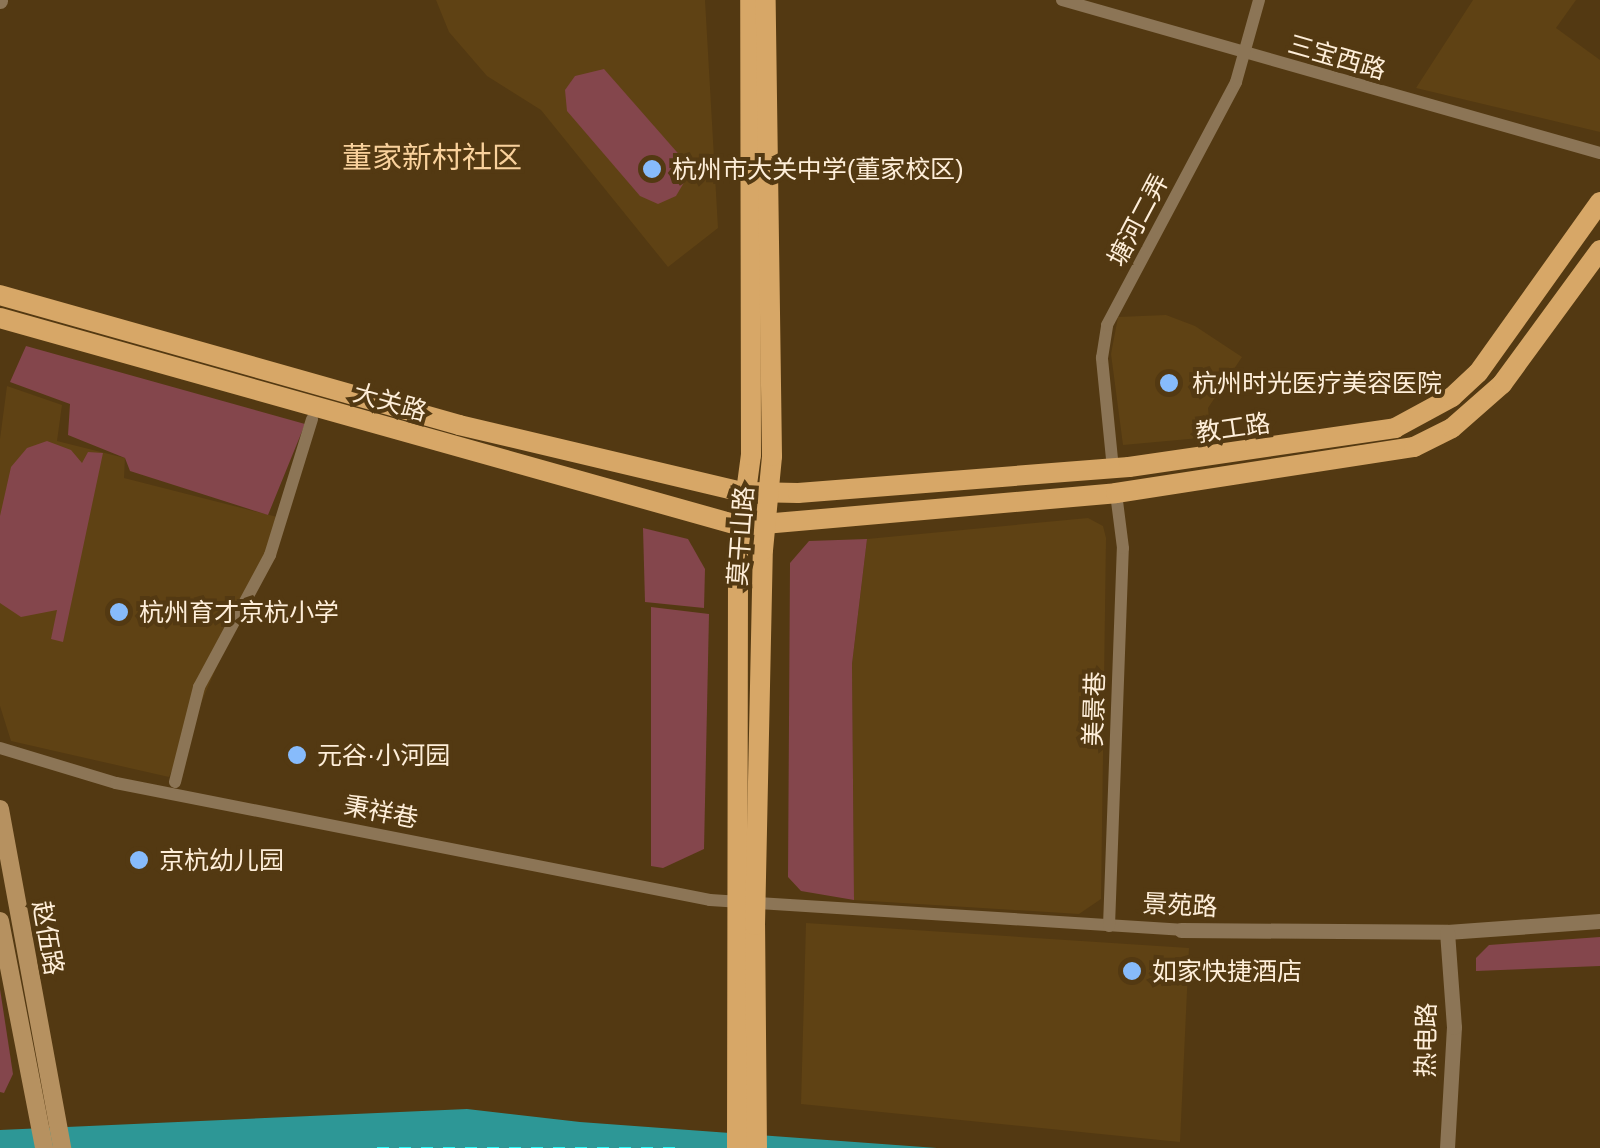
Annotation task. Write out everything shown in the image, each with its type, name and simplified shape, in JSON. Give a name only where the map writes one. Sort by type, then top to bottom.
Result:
[{"type":"main road","name":"莫干山路","points":[[748,902],[741,526],[751,456],[750,0]]},
{"type":"main road","name":"莫干山路","points":[[745,1073],[748,902],[768,494],[766,0]]},
{"type":"main road","name":"教工路","points":[[768,494],[1113,469],[1351,436],[1426,414],[1478,373],[1600,202]]},
{"type":"main road","name":"教工路","points":[[767,522],[1116,493],[1387,455],[1426,442],[1502,384],[1598,256]]},
{"type":"main road","name":"大关路","points":[[0,295],[459,425],[743,492],[768,494]]},
{"type":"main road","name":"大关路","points":[[0,318],[741,526],[767,522]]},
{"type":"main road","name":"赵伍路","points":[[0,809],[39,1079]]},
{"type":"main road","name":"赵伍路","points":[[0,921],[39,1079]]},
{"type":"main road","points":[[737,1148],[745,1073]]},
{"type":"main road","points":[[745,1073],[757,1148]]},
{"type":"main road","points":[[39,1079],[44,1148]]},
{"type":"main road","points":[[39,1079],[62,1148]]},
{"type":"street","name":"三宝西路","points":[[1062,0],[1600,154]]},
{"type":"street","name":"塘河二弄","points":[[1113,469],[1102,358],[1107,326],[1236,82],[1259,0]]},
{"type":"street","points":[[174,782],[198,687],[270,555],[312,419]]},
{"type":"street","name":"美景巷","points":[[1109,926],[1123,548],[1116,493]]},
{"type":"street","name":"秉祥巷","points":[[0,748],[135,787],[748,902]]},
{"type":"street","name":"景苑路","points":[[748,902],[1181,930],[1447,932],[1600,921]]},
{"type":"street","name":"热电路","points":[[1446,1148],[1454,1027],[1447,932]]},
{"type":"shaded area","name":"杭州市大关中学(董家校区)","points":[[436,0],[705,0],[718,228],[668,267],[541,110],[487,76],[449,32]]},
{"type":"shaded area","points":[[1473,0],[1576,0],[1556,28],[1600,60],[1600,132],[1416,88]]},
{"type":"shaded area","points":[[604,69],[683,159],[686,179],[676,196],[658,204],[640,196],[567,111],[565,90],[575,76]]},
{"type":"shaded area","name":"杭州时光医疗美容医院","points":[[1166,315],[1195,326],[1242,357],[1208,408],[1211,437],[1123,445],[1111,354],[1118,317]]},
{"type":"shaded area","points":[[26,346],[305,424],[268,515],[130,471],[125,458],[68,435],[70,404],[10,382]]},
{"type":"shaded area","name":"杭州育才京杭小学","points":[[7,386],[62,405],[57,441],[125,458],[124,478],[281,518],[169,777],[11,741],[0,706],[0,439]]},
{"type":"shaded area","points":[[47,441],[71,450],[82,463],[88,452],[103,453],[63,642],[51,639],[57,610],[21,617],[0,603],[0,516],[11,467],[27,448]]},
{"type":"shaded area","points":[[1088,518],[1103,526],[1106,538],[1101,899],[1079,914],[854,900],[852,664],[867,539]]},
{"type":"shaded area","points":[[643,528],[688,539],[705,569],[704,608],[645,602]]},
{"type":"shaded area","points":[[867,539],[852,664],[854,900],[801,891],[788,877],[790,563],[809,541]]},
{"type":"shaded area","points":[[651,607],[709,614],[704,849],[663,868],[651,866]]},
{"type":"shaded area","points":[[806,923],[1189,948],[1180,1142],[801,1104]]},
{"type":"shaded area","points":[[1600,937],[1600,966],[1476,971],[1476,958],[1489,945]]},
{"type":"shaded area","points":[[0,989],[13,1074],[4,1093],[0,1092]]},
{"type":"water","points":[[467,1109],[580,1122],[937,1148],[0,1148],[0,1130]]},
{"type":"ferry route","points":[[377,1148],[683,1148]]},
{"type":"place","name":"杭州市大关中学(董家校区)","points":[[652,169]]},
{"type":"place","name":"杭州时光医疗美容医院","points":[[1169,383]]},
{"type":"place","name":"杭州育才京杭小学","points":[[119,612]]},
{"type":"place","name":"元谷·小河园","points":[[297,755]]},
{"type":"place","name":"京杭幼儿园","points":[[139,860]]},
{"type":"place","name":"如家快捷酒店","points":[[1132,971]]},
{"type":"district","name":"董家新村社区","points":[[432,158]]}]
